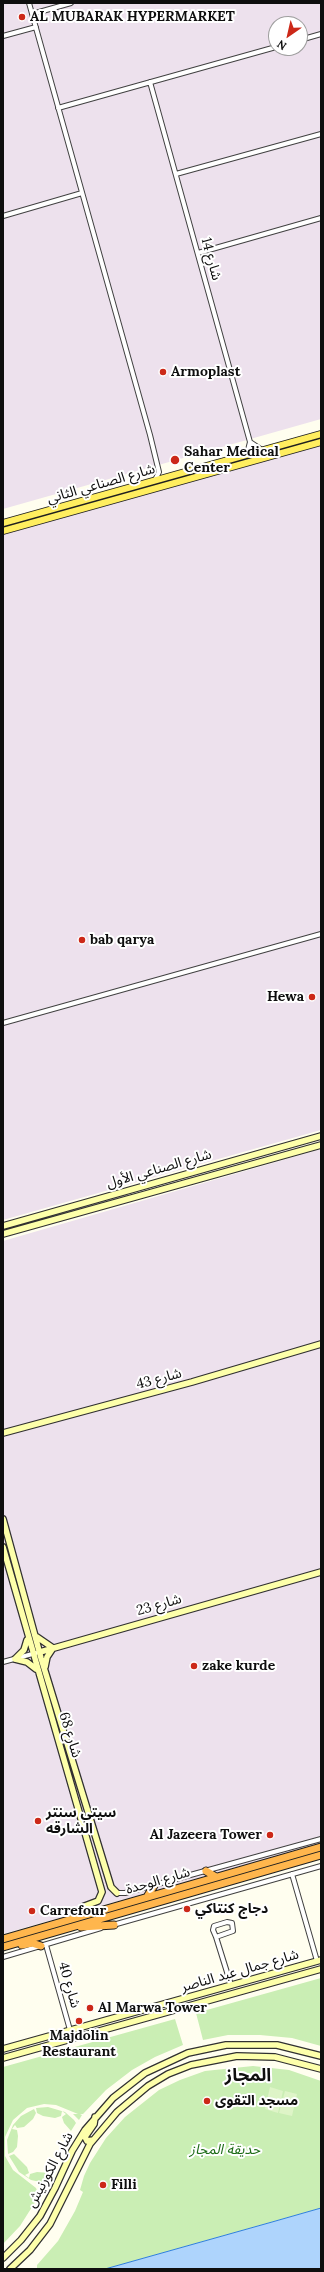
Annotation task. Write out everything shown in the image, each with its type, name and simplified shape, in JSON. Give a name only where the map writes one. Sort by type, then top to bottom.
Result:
[{"type":"highway","name":"شارع الوحدة","points":[[3,1939],[321,1847]]},
{"type":"highway","name":"شارع الوحدة","points":[[6,1946],[321,1855]]},
{"type":"highway","points":[[206,1871],[216,1877]]},
{"type":"highway","points":[[147,1897],[155,1884]]},
{"type":"highway","points":[[71,1926],[114,1924]]},
{"type":"highway","points":[[6,1946],[32,1943],[43,1945]]},
{"type":"main road","name":"شارع الصناعي الثاني","points":[[3,523],[321,434]]},
{"type":"main road","name":"شارع الصناعي الثاني","points":[[3,530],[321,442]]},
{"type":"street","points":[[29,3],[158,468],[158,475],[154,481]]},
{"type":"street","points":[[32,14],[71,3]]},
{"type":"street","points":[[3,36],[36,27]]},
{"type":"street","points":[[308,38],[321,34]]},
{"type":"street","points":[[58,108],[268,49]]},
{"type":"street","name":"شارع 14","points":[[150,82],[250,442],[247,454]]},
{"type":"street","points":[[176,174],[321,134]]},
{"type":"street","points":[[3,216],[82,193]]},
{"type":"street","points":[[198,253],[321,218]]},
{"type":"street","points":[[250,442],[255,447],[262,450]]},
{"type":"street","points":[[158,468],[168,477]]},
{"type":"street","points":[[3,1023],[321,934]]},
{"type":"street","name":"شارع الصناعي الأول","points":[[3,1226],[321,1136]]},
{"type":"street","name":"شارع الصناعي الأول","points":[[3,1234],[321,1145]]},
{"type":"street","name":"شارع 43","points":[[3,1433],[192,1382],[321,1344]]},
{"type":"street","name":"شارع 68","points":[[3,1519],[45,1670],[111,1887],[117,1893]]},
{"type":"street","name":"شارع 68","points":[[3,1547],[27,1637],[92,1857],[101,1897],[96,1903],[81,1908],[76,1918]]},
{"type":"street","name":"شارع 23","points":[[3,1662],[321,1572]]},
{"type":"street","points":[[35,1635],[43,1643],[52,1648],[47,1657],[45,1670]]},
{"type":"street","points":[[27,1637],[25,1648],[15,1659],[27,1662],[38,1671]]},
{"type":"street","points":[[58,1738],[65,1745],[79,1796],[86,1804]]},
{"type":"street","points":[[117,1893],[125,1893],[321,1839]]},
{"type":"street","points":[[92,1857],[100,1865],[102,1856]]},
{"type":"street","points":[[3,1957],[321,1866]]},
{"type":"street","points":[[292,1874],[319,1960]]},
{"type":"street","points":[[216,1937],[231,1932],[234,1928],[232,1923],[227,1922],[214,1926],[213,1930],[231,1985]]},
{"type":"street","name":"شارع 40","points":[[43,1945],[70,2030]]},
{"type":"street","name":"شارع جمال عبد الناصر","points":[[3,2049],[319,1960]]},
{"type":"street","name":"شارع جمال عبد الناصر","points":[[3,2056],[321,1968]]},
{"type":"street","points":[[3,2056],[21,2047],[24,2043]]},
{"type":"street","name":"شارع الكورنيش","points":[[3,2258],[24,2236],[40,2216],[76,2144],[95,2117],[135,2079],[166,2062],[196,2051],[226,2045],[261,2044],[292,2048],[321,2056]]},
{"type":"street","name":"شارع الكورنيش","points":[[10,2269],[30,2250],[50,2224],[64,2199],[79,2164],[93,2140],[117,2112],[138,2092],[158,2080],[185,2067],[219,2058],[245,2056],[285,2059],[321,2068]]},
{"type":"street","points":[[93,2140],[87,2141],[85,2137],[94,2124],[95,2117]]},
{"type":"shaded area","points":[[3,3],[321,3],[321,419],[3,509]]},
{"type":"shaded area","points":[[321,444],[321,1130],[3,1220],[3,534]]},
{"type":"shaded area","points":[[321,1149],[321,1843],[3,1934],[3,1241]]},
{"type":"green space","points":[[321,1978],[321,2046],[292,2038],[260,2035],[228,2035],[203,2040],[196,2013]]},
{"type":"green space","points":[[175,2019],[183,2045],[155,2057],[132,2070],[106,2090],[83,2114],[80,2114],[82,2115],[79,2120],[73,2114],[78,2114],[56,2105],[44,2104],[27,2108],[13,2120],[5,2137],[5,2156],[13,2170],[36,2188],[39,2196],[20,2226],[3,2244],[3,2067]]},
{"type":"green space","name":"حديقة المجاز","points":[[253,2066],[289,2070],[321,2081],[321,2208],[105,2269],[37,2269],[37,2265],[58,2241],[75,2211],[83,2192],[80,2190],[90,2163],[106,2138],[125,2117],[159,2090],[180,2080],[205,2071]]},
{"type":"green space","points":[[270,2087],[283,2091],[278,2113],[265,2109]]},
{"type":"green space","points":[[285,2091],[297,2094],[292,2116],[279,2113]]},
{"type":"green space","points":[[48,2107],[62,2111],[61,2116],[55,2118],[43,2116],[37,2113],[36,2108]]},
{"type":"green space","points":[[34,2109],[36,2113],[33,2119],[24,2127],[17,2128],[15,2125],[12,2129],[17,2130],[17,2147],[13,2152],[8,2154],[7,2140],[13,2125],[21,2116]]},
{"type":"green space","points":[[62,2111],[65,2112],[76,2123],[71,2131],[64,2123],[62,2117],[66,2114]]},
{"type":"green space","points":[[14,2154],[27,2167],[29,2173],[25,2175],[29,2178],[30,2174],[37,2172],[50,2173],[45,2183],[31,2180],[19,2172],[9,2156]]},
{"type":"water","points":[[321,2208],[321,2269],[105,2269],[272,2222]]},
{"type":"place","name":"AL MUBARAK HYPERMARKET","points":[[22,17]]},
{"type":"place","name":"Armoplast","points":[[163,372]]},
{"type":"place","name":"Sahar Medical Center","points":[[175,460]]},
{"type":"place","name":"bab qarya","points":[[82,940]]},
{"type":"place","name":"Hewa","points":[[312,997]]},
{"type":"place","name":"zake kurde","points":[[194,1666]]},
{"type":"place","name":"سيتي سنتر الشارقه","points":[[38,1821]]},
{"type":"place","name":"Al Jazeera Tower","points":[[270,1835]]},
{"type":"place","name":"دجاج كنتاكي","points":[[187,1909]]},
{"type":"place","name":"Carrefour","points":[[32,1911]]},
{"type":"place","name":"Al Marwa Tower","points":[[90,2008]]},
{"type":"place","name":"Majdolin Restaurant","points":[[79,2021]]},
{"type":"place","name":"مسجد التقوى","points":[[207,2101]]},
{"type":"place","name":"Filli","points":[[103,2185]]},
{"type":"district","name":"المجاز","points":[[248,2076]]}]
